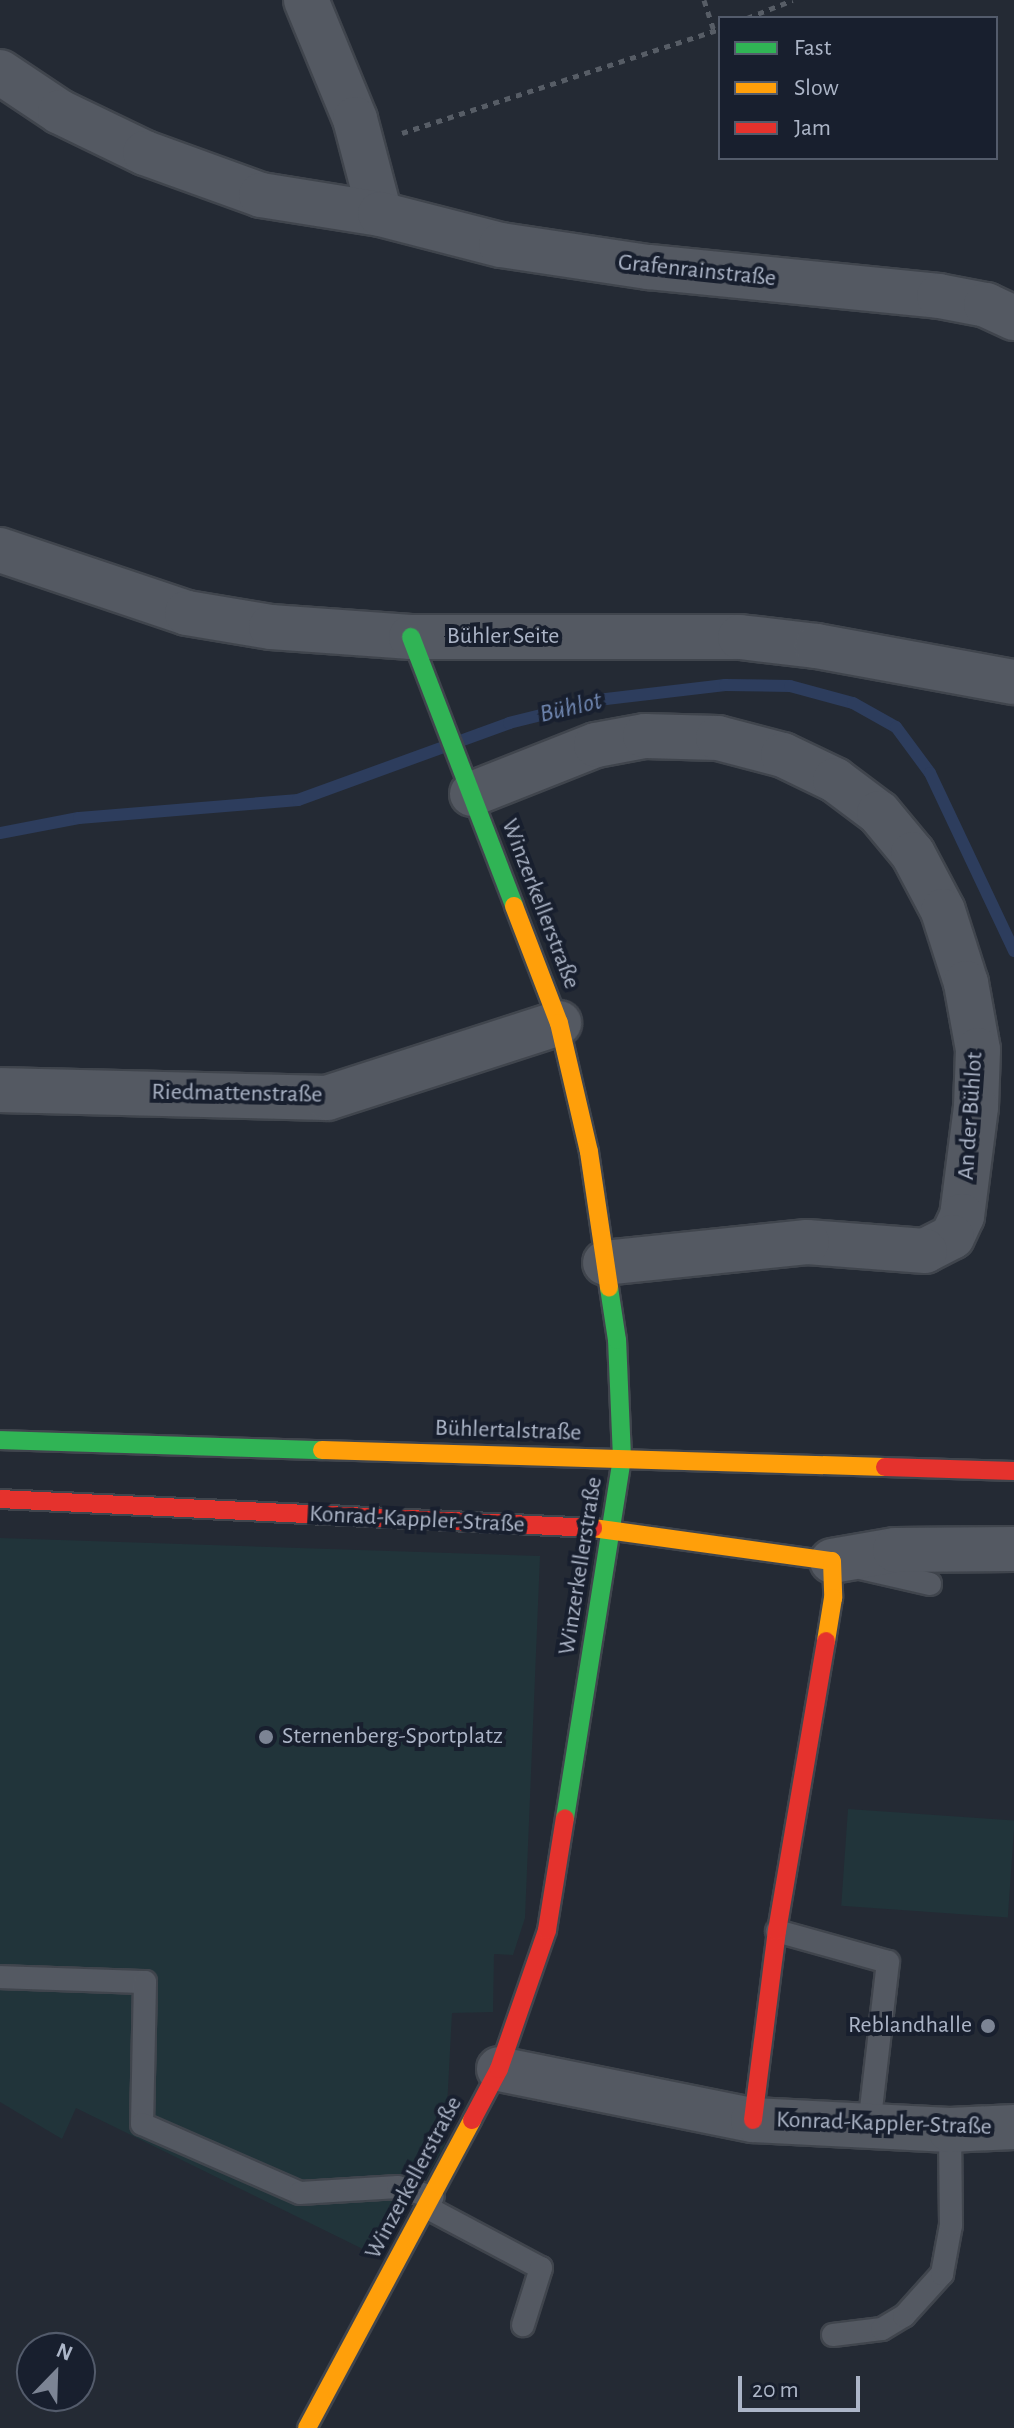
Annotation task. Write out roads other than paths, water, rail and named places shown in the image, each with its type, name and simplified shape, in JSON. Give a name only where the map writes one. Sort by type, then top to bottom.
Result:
[{"type":"street","points":[[306,0],[355,119],[380,214]]},
{"type":"street","name":"Grafenrainstraße","points":[[0,72],[60,112],[145,153],[261,195],[380,214],[501,245],[649,267],[939,296],[986,305],[1014,318]]},
{"type":"street","name":"Bühler Seite","points":[[0,550],[187,613],[271,627],[411,637],[740,637],[817,646],[1014,682]]},
{"type":"street","name":"Winzerkellerstraße","points":[[307,2428],[499,2069],[547,1930],[622,1458],[617,1340],[589,1152],[559,1023],[411,637]]},
{"type":"street","name":"An der Bühlot","points":[[467,781],[596,745],[645,736],[718,738],[783,755],[835,780],[879,813],[913,854],[943,911],[966,983],[978,1050],[976,1107],[962,1216],[952,1237],[925,1251],[807,1242],[605,1263]]},
{"type":"street","name":"Riedmattenstraße","points":[[0,1090],[327,1098],[559,1023]]},
{"type":"street","name":"Bühlertalstraße","points":[[0,1440],[1014,1471]]},
{"type":"street","name":"Konrad-Kappler-Straße","points":[[0,1499],[611,1529],[832,1561],[895,1550],[1014,1549]]},
{"type":"street","name":"Konrad-Kappler-Straße","points":[[753,2120],[777,1931],[833,1598],[832,1561]]},
{"type":"street","name":"Konrad-Kappler-Straße","points":[[499,2069],[753,2120],[950,2130],[1014,2127]]},
{"type":"lane","points":[[832,1561],[930,1584]]},
{"type":"lane","points":[[777,1931],[888,1962],[869,2126]]},
{"type":"lane","points":[[0,1977],[145,1982],[142,2124],[300,2193],[398,2187],[430,2202],[541,2268],[523,2325]]},
{"type":"lane","points":[[833,2335],[882,2329],[904,2316],[942,2274],[951,2225],[950,2130]]},
{"type":"waterway","name":"Bühlot","points":[[0,833],[79,818],[298,800],[509,723],[606,699],[725,685],[790,686],[853,703],[896,727],[930,773],[1014,951]]},
{"type":"place","name":"Sternenberg-Sportplatz","points":[[266,1737]]},
{"type":"place","name":"Reblandhalle","points":[[988,2026]]}]
